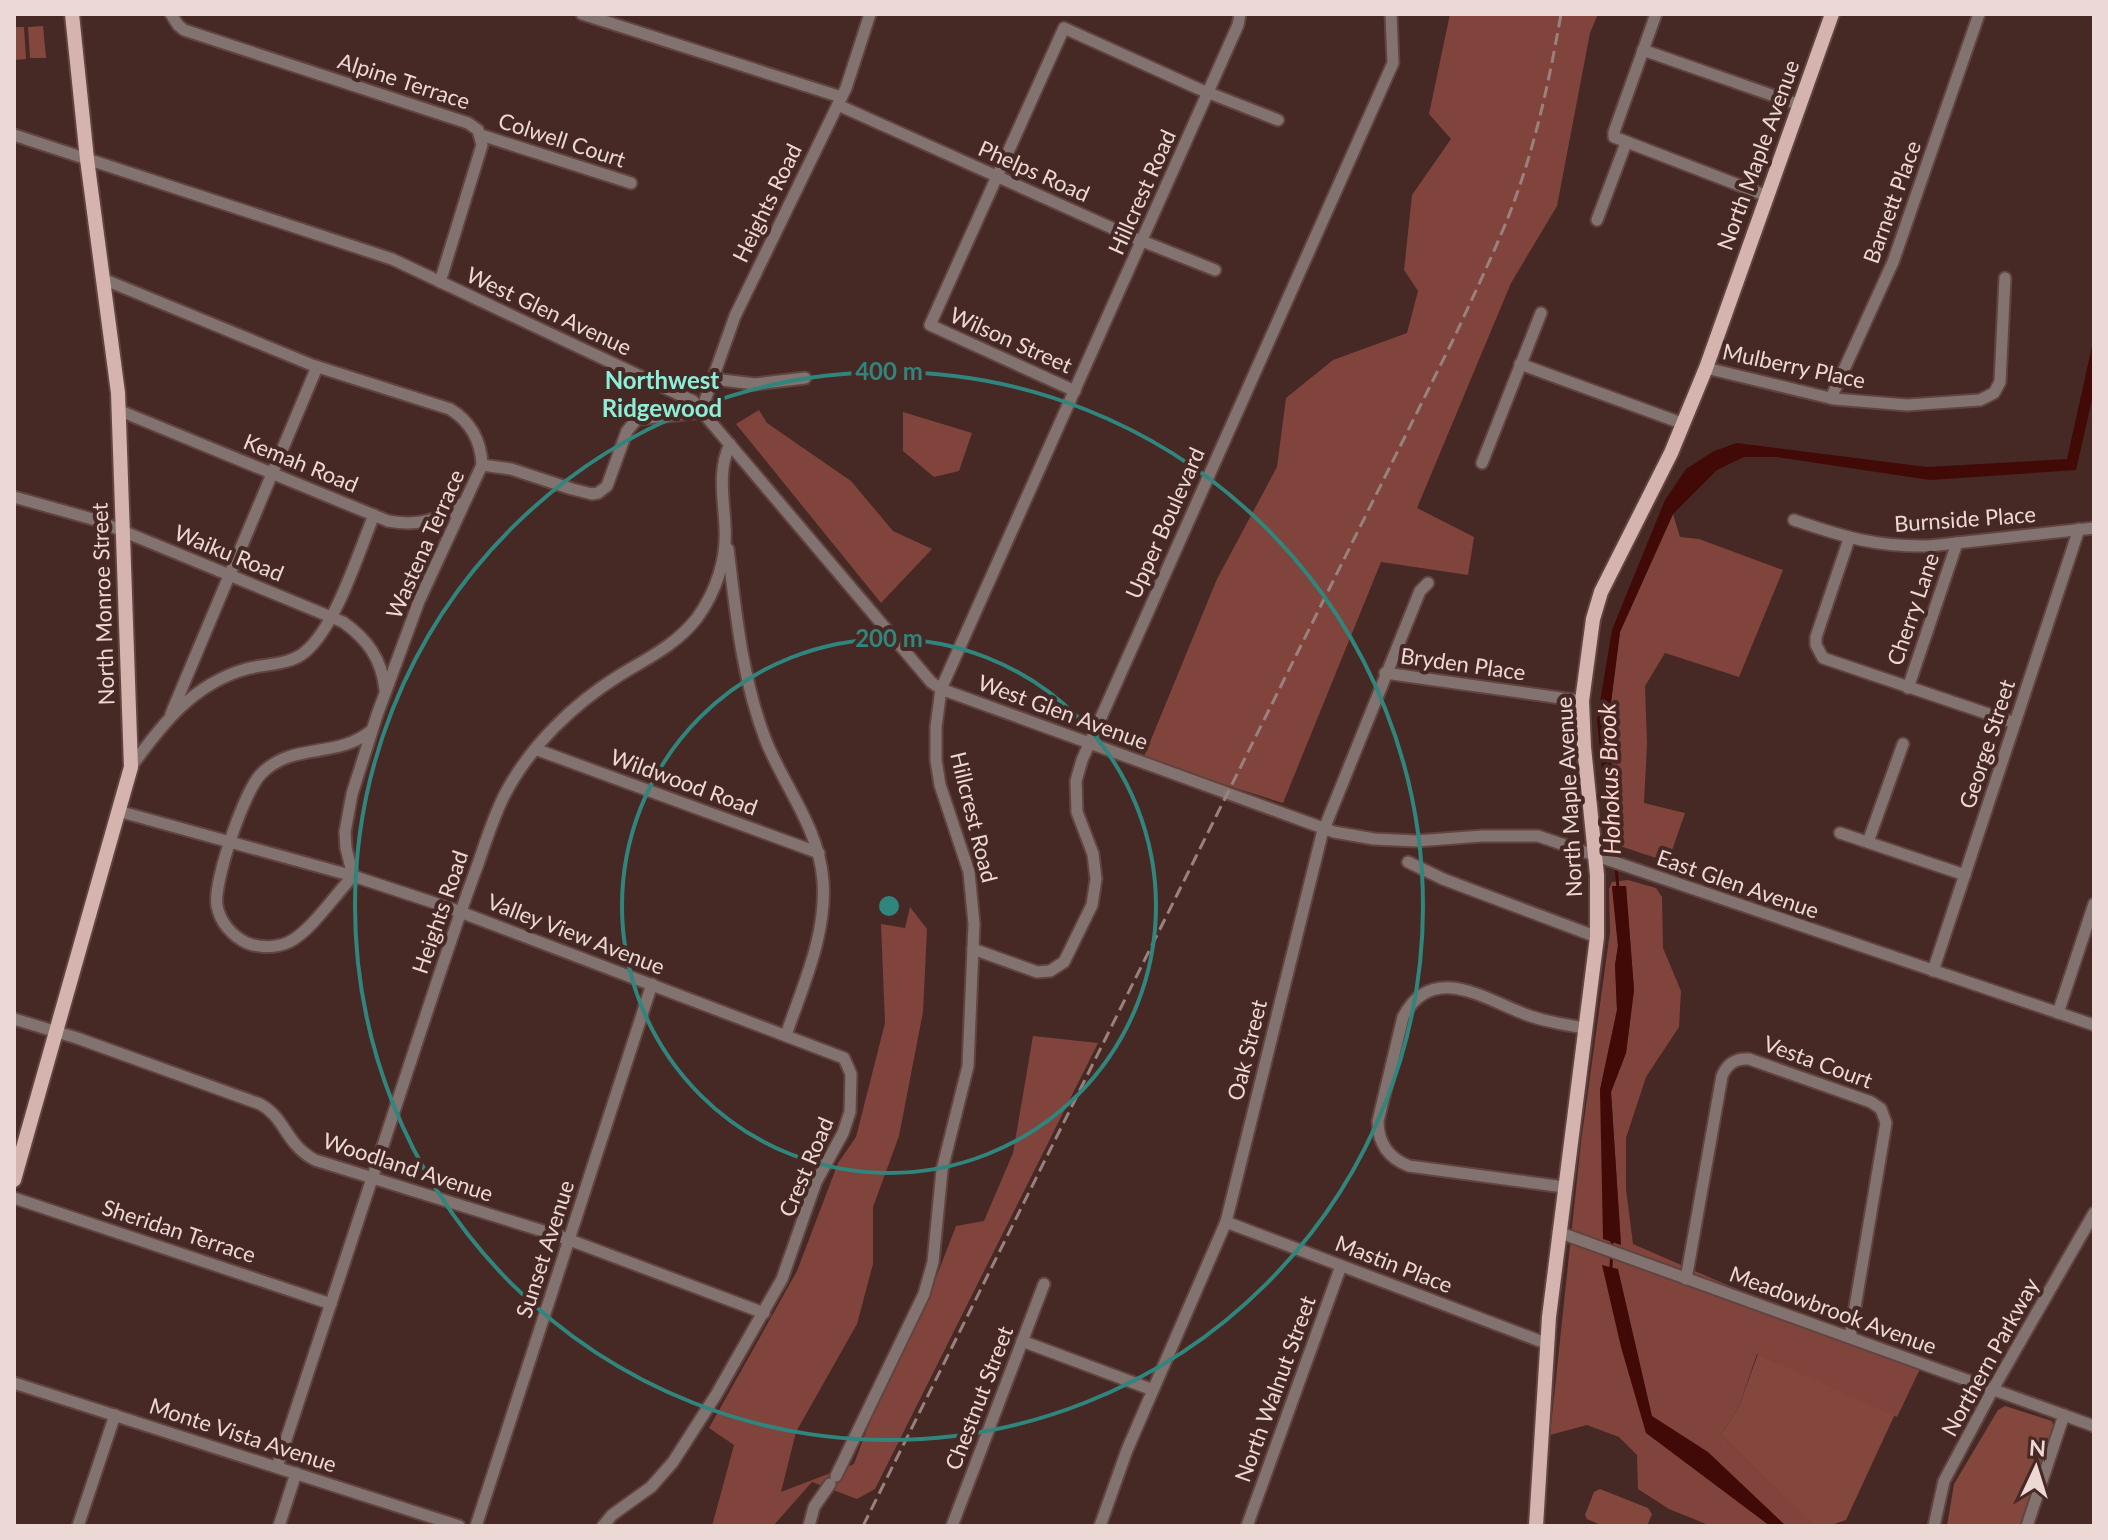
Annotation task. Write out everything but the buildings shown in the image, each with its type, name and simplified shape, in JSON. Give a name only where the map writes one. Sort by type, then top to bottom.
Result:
[{"type":"main road","name":"North Monroe Street","points":[[14,1180],[131,767],[118,410],[72,14]]},
{"type":"main road","name":"North Maple Avenue","points":[[1536,1526],[1558,1232],[1597,937],[1602,859],[1584,747],[1582,701],[1593,619],[1601,592],[1684,424],[1832,14]]},
{"type":"street","name":"Alpine Terrace","points":[[171,14],[184,30],[468,123],[481,135],[482,145],[440,282]]},
{"type":"street","name":"Phelps Road","points":[[582,14],[840,101],[997,176],[1215,270]]},
{"type":"street","name":"Heights Road","points":[[703,411],[735,316],[840,101],[870,14]]},
{"type":"street","name":"Hillcrest Road","points":[[809,1526],[814,1507],[833,1480],[917,1310],[929,1279],[942,1170],[968,1066],[973,906],[969,872],[940,785],[936,760],[941,689],[1208,93],[1240,14]]},
{"type":"street","name":"Upper Boulevard","points":[[973,949],[1037,972],[1050,971],[1064,962],[1092,905],[1096,866],[1081,827],[1075,797],[1079,771],[1393,63],[1391,14]]},
{"type":"street","points":[[1656,14],[1614,132],[1617,140],[1767,196]]},
{"type":"street","name":"Barnett Place","points":[[1831,398],[1893,262],[1979,14]]},
{"type":"street","points":[[997,176],[1064,28],[1208,93],[1278,120]]},
{"type":"street","points":[[1643,50],[1800,105]]},
{"type":"street","name":"West Glen Avenue","points":[[14,135],[392,259],[689,399],[703,411],[931,682],[941,689],[1223,792]]},
{"type":"street","name":"Colwell Court","points":[[481,135],[631,183]]},
{"type":"street","points":[[1597,220],[1626,143]]},
{"type":"street","name":"Wilson Street","points":[[997,176],[930,325],[1075,391]]},
{"type":"street","name":"Mulberry Place","points":[[1706,368],[1831,398],[1924,405],[1989,397],[1999,386],[2001,376],[2005,278]]},
{"type":"street","name":"Wastena Terrace","points":[[103,279],[317,367],[450,409],[468,423],[479,443],[482,465],[431,571],[372,730],[348,810],[346,848],[353,876]]},
{"type":"street","points":[[1482,463],[1541,313]]},
{"type":"street","points":[[1520,364],[1684,424]]},
{"type":"street","points":[[131,767],[171,714],[317,367]]},
{"type":"street","points":[[713,379],[755,384],[805,378]]},
{"type":"street","name":"Kemah Road","points":[[118,410],[374,515],[402,523],[428,521],[452,511],[467,498]]},
{"type":"street","points":[[482,465],[511,469],[572,489],[598,493],[607,486],[627,431],[637,419],[703,411]]},
{"type":"street","name":"Heights Road","points":[[277,1467],[460,912],[498,810],[516,775],[557,724],[595,691],[658,654],[686,631],[707,602],[715,586],[724,552],[726,534],[721,481],[730,444]]},
{"type":"street","name":"Waiku Road","points":[[15,500],[96,520],[330,616],[356,631],[371,649],[383,674],[385,693]]},
{"type":"street","points":[[171,714],[206,686],[225,677],[301,656],[313,645],[330,616],[374,515]]},
{"type":"street","name":"Burnside Place","points":[[1794,520],[1849,539],[1904,546],[2094,528]]},
{"type":"street","name":"George Street","points":[[1933,971],[2079,529]]},
{"type":"street","points":[[726,534],[739,642],[753,700],[766,740],[810,827],[819,853],[823,882],[820,931],[786,1035]]},
{"type":"street","points":[[1849,539],[1816,637],[1819,652],[1829,662],[2015,723]]},
{"type":"street","name":"Cherry Lane","points":[[1908,688],[1957,543]]},
{"type":"street","name":"Oak Street","points":[[1100,1526],[1127,1450],[1226,1222],[1324,828],[1385,673],[1420,591],[1428,583]]},
{"type":"street","name":"Bryden Place","points":[[1385,673],[1582,701]]},
{"type":"street","points":[[353,876],[297,936],[277,946],[257,946],[246,942],[230,930],[217,906],[220,880],[246,796],[260,775],[271,765],[294,754],[344,747],[372,730]]},
{"type":"street","points":[[1868,842],[1903,744]]},
{"type":"street","name":"Wildwood Road","points":[[535,749],[819,853]]},
{"type":"street","name":"East Glen Avenue","points":[[1223,792],[1324,828],[1393,840],[1538,836],[2094,1025]]},
{"type":"street","name":"Valley View Avenue","points":[[118,811],[353,876],[460,912],[786,1035]]},
{"type":"street","points":[[1840,833],[1965,875]]},
{"type":"street","points":[[1408,862],[1443,879],[1597,937]]},
{"type":"street","points":[[2058,1013],[2094,904]]},
{"type":"street","name":"Sunset Avenue","points":[[476,1526],[652,984]]},
{"type":"street","points":[[1564,1187],[1409,1166],[1386,1150],[1378,1131],[1378,1121],[1403,1017],[1424,992],[1455,987],[1546,1021],[1585,1028]]},
{"type":"street","name":"Woodland Avenue","points":[[14,1019],[260,1104],[275,1115],[304,1154],[569,1240],[764,1313]]},
{"type":"street","name":"Crest Road","points":[[603,1526],[612,1515],[663,1476],[716,1395],[788,1268],[816,1182],[843,1133],[850,1112],[851,1074],[844,1058],[786,1035]]},
{"type":"street","name":"Vesta Court","points":[[1686,1279],[1722,1076],[1729,1064],[1743,1058],[1749,1059],[1871,1102],[1885,1115],[1850,1337]]},
{"type":"street","name":"Sheridan Terrace","points":[[14,1198],[331,1304]]},
{"type":"street","name":"Northern Parkway","points":[[1934,1526],[1944,1481],[1993,1389],[2094,1216]]},
{"type":"street","name":"Mastin Place","points":[[1226,1222],[1548,1344]]},
{"type":"street","name":"Meadowbrook Avenue","points":[[1558,1232],[2094,1426]]},
{"type":"street","name":"North Walnut Street","points":[[1247,1526],[1341,1266]]},
{"type":"street","name":"Chestnut Street","points":[[952,1526],[1044,1284]]},
{"type":"street","points":[[1022,1341],[1153,1390]]},
{"type":"street","name":"Monte Vista Avenue","points":[[14,1383],[459,1526]]},
{"type":"street","points":[[78,1526],[115,1415]]},
{"type":"street","points":[[2027,1526],[2064,1415]]},
{"type":"street","points":[[279,1526],[296,1473]]},
{"type":"shaded area","points":[[1450,14],[1598,14],[1590,33],[1557,206],[1511,283],[1417,508],[1474,537],[1468,575],[1381,562],[1283,803],[1143,759],[1217,579],[1277,467],[1286,398],[1333,360],[1407,333],[1418,291],[1404,270],[1412,195],[1451,139],[1429,114]]},
{"type":"shaded area","points":[[43,26],[46,58],[30,58],[28,27]]},
{"type":"shaded area","points":[[14,27],[24,27],[26,59],[14,60]]},
{"type":"shaded area","points":[[759,410],[767,423],[851,481],[893,531],[932,549],[881,603],[736,424]]},
{"type":"shaded area","points":[[903,412],[972,433],[959,471],[934,477],[903,451]]},
{"type":"shaded area","points":[[1673,514],[1680,537],[1699,539],[1783,570],[1739,677],[1665,653],[1645,686],[1647,744],[1644,803],[1685,813],[1668,862],[1620,846],[1608,726],[1620,632]]},
{"type":"shaded area","points":[[1628,880],[1656,888],[1662,897],[1663,948],[1681,991],[1679,1027],[1646,1077],[1626,1138],[1626,1189],[1633,1244],[1920,1369],[1897,1417],[1757,1354],[1739,1406],[1721,1435],[1815,1526],[1711,1526],[1669,1509],[1638,1489],[1637,1455],[1619,1437],[1587,1425],[1550,1435],[1581,1142],[1610,932],[1609,889],[1612,882]],"holes":[[[1626,886],[1634,990],[1626,1053],[1611,1092],[1621,1244],[1600,1090],[1617,1010],[1615,965],[1618,946],[1612,887]]]},
{"type":"shaded area","points":[[910,907],[927,929],[923,1012],[899,1136],[873,1207],[873,1264],[857,1324],[796,1432],[781,1492],[854,1464],[874,1410],[926,1304],[956,1226],[984,1221],[1013,1153],[1033,1036],[1098,1043],[875,1489],[857,1499],[812,1482],[773,1526],[712,1526],[734,1445],[709,1428],[797,1271],[838,1163],[856,1137],[885,1023],[881,924],[905,928]]},
{"type":"shaded area","points":[[1758,1354],[1895,1414],[1846,1520],[1828,1526],[1814,1526],[1721,1435],[1739,1406]]},
{"type":"shaded area","points":[[2005,1406],[2052,1421],[2055,1434],[2023,1526],[1947,1526],[1954,1484],[1998,1410]]},
{"type":"shaded area","points":[[1600,1489],[1648,1508],[1652,1514],[1647,1526],[1603,1526],[1587,1519],[1585,1515],[1594,1492]]},
{"type":"water","points":[[2094,337],[2094,391],[2076,470],[1930,480],[1776,457],[1744,457],[1717,470],[1673,514],[1620,632],[1608,726],[1620,852],[1610,848],[1597,720],[1612,630],[1665,500],[1686,469],[1714,451],[1737,443],[1927,467],[2067,459]]},
{"type":"water","name":"Hohokus Brook","points":[[1612,886],[1626,886],[1634,990],[1626,1053],[1611,1092],[1621,1245],[1603,1239],[1600,1090],[1617,1010],[1615,965],[1618,946]]},
{"type":"water","points":[[1602,1265],[1618,1269],[1652,1416],[1708,1452],[1786,1526],[1770,1526],[1646,1433]]},
{"type":"waterway","name":"Hohokus Brook","points":[[1616,867],[1618,888]]},
{"type":"waterway","name":"Hohokus Brook","points":[[1611,1269],[1612,1241]]},
{"type":"railway","points":[[863,1526],[1454,338],[1513,206],[1545,97],[1561,14]]},
{"type":"district","name":"Northwest Ridgewood","points":[[662,395]]}]
